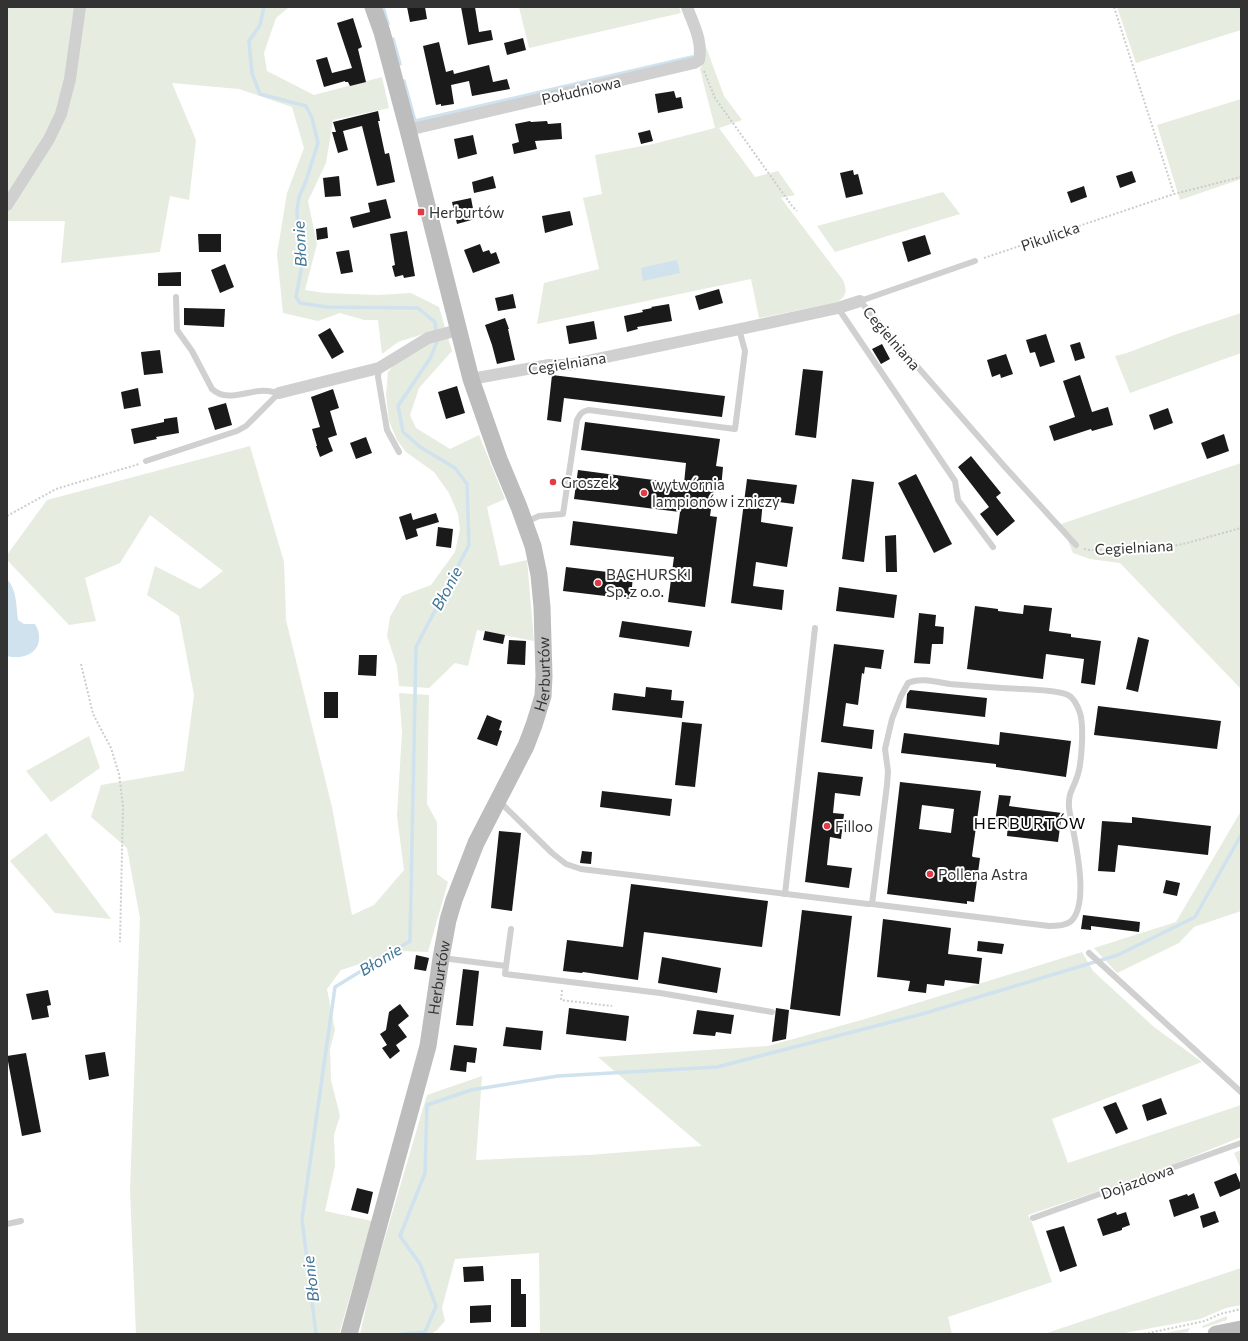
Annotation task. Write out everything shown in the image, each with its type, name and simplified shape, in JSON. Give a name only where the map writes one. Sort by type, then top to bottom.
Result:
[{"type":"street","points":[[7,205],[49,139],[61,114],[70,79],[80,7]]},
{"type":"street","name":"Herburtów","points":[[349,1334],[428,1046],[441,958],[448,920],[456,892],[476,843],[526,746],[543,696],[544,676],[544,640],[541,594],[533,546],[499,459],[454,331],[408,130],[382,32],[373,7]]},
{"type":"street","points":[[687,7],[699,39],[699,60]]},
{"type":"street","name":"Południowa","points":[[408,130],[682,66],[699,60]]},
{"type":"street","name":"Cegielniana","points":[[471,379],[549,365],[568,365],[739,330],[838,308],[860,301]]},
{"type":"street","points":[[279,393],[379,368],[428,338],[454,331]]},
{"type":"street","points":[[1216,1334],[1241,1329]]},
{"type":"lane","points":[[860,301],[975,261]]},
{"type":"lane","points":[[176,297],[177,330],[192,351],[212,389],[217,394],[231,396],[265,390],[279,393]]},
{"type":"lane","name":"Cegielniana","points":[[860,301],[1005,467],[1076,545]]},
{"type":"lane","points":[[838,308],[955,481],[958,500],[993,547]]},
{"type":"lane","points":[[525,523],[539,516],[563,514],[578,420],[584,411],[589,410],[735,429],[745,351],[739,330]]},
{"type":"lane","points":[[379,368],[378,377],[387,430],[399,452]]},
{"type":"lane","points":[[146,462],[237,431],[246,426],[279,393]]},
{"type":"lane","points":[[785,894],[815,628]]},
{"type":"lane","points":[[498,800],[552,852],[566,864],[573,867],[785,894],[1050,926],[1066,924],[1071,921],[1077,912],[1080,902],[1080,870],[1068,798],[1077,778],[1079,769],[1082,729],[1080,713],[1075,702],[1070,696],[1047,691],[981,687],[918,680],[908,683],[892,719],[885,749],[888,785],[872,904]]},
{"type":"lane","points":[[511,929],[505,974],[660,993],[772,1012]]},
{"type":"lane","points":[[1089,953],[1241,1092]]},
{"type":"lane","points":[[441,958],[506,966]]},
{"type":"lane","name":"Dojazdowa","points":[[1033,1218],[1241,1143]]},
{"type":"lane","points":[[7,1224],[21,1221]]},
{"type":"path","points":[[1114,7],[1174,194]]},
{"type":"path","points":[[699,60],[715,98],[797,211]]},
{"type":"path","name":"Pikulicka","points":[[975,261],[1174,194],[1241,177]]},
{"type":"path","points":[[7,516],[56,489],[146,462]]},
{"type":"path","name":"Cegielniana","points":[[1076,545],[1089,550],[1159,549],[1187,544],[1241,528]]},
{"type":"path","points":[[82,664],[93,714],[111,748],[119,774],[123,806],[120,942]]},
{"type":"path","points":[[564,981],[561,1000],[612,1006]]},
{"type":"path","points":[[1144,1334],[1205,1321],[1220,1314],[1241,1309]]},
{"type":"shaded area","points":[[7,7],[320,7],[288,8],[276,18],[264,53],[267,71],[314,95],[382,77],[389,108],[333,120],[326,163],[308,201],[317,244],[305,290],[325,293],[378,295],[411,293],[439,307],[445,328],[398,342],[382,354],[378,320],[364,320],[340,313],[318,321],[283,313],[277,254],[287,193],[304,148],[292,107],[239,89],[172,83],[196,140],[189,200],[170,196],[160,252],[61,263],[65,221],[7,221]]},
{"type":"shaded area","points":[[519,7],[679,7],[681,13],[529,48]]},
{"type":"shaded area","points":[[1117,7],[1241,7],[1241,30],[1136,63]]},
{"type":"shaded area","points":[[705,44],[724,96],[742,120],[719,128],[755,177],[778,171],[795,195],[781,198],[843,280],[846,291],[844,296],[835,303],[759,318],[751,279],[537,324],[544,283],[599,269],[583,198],[602,194],[595,155],[653,144],[715,128],[700,69],[705,57]]},
{"type":"shaded area","points":[[1241,99],[1241,179],[1180,200],[1157,125]]},
{"type":"shaded area","points":[[943,192],[960,214],[835,252],[817,226]]},
{"type":"shaded area","points":[[1241,313],[1241,353],[1130,393],[1115,356]]},
{"type":"shaded area","points":[[448,338],[452,351],[419,388],[410,415],[416,428],[450,449],[479,435],[505,499],[487,507],[500,566],[527,560],[534,641],[477,630],[468,666],[455,663],[429,688],[399,686],[397,666],[387,636],[390,617],[402,596],[431,585],[455,552],[460,529],[458,514],[449,493],[434,472],[406,452],[397,440],[389,421],[386,395],[388,372],[396,362],[426,343]]},
{"type":"shaded area","points":[[250,446],[284,562],[286,620],[332,807],[352,915],[374,905],[404,870],[397,816],[402,732],[399,693],[429,695],[427,804],[437,822],[437,874],[448,882],[428,952],[400,951],[341,970],[327,989],[335,1030],[330,1049],[331,1080],[340,1116],[334,1135],[335,1166],[325,1211],[372,1221],[339,1334],[136,1334],[130,1190],[140,918],[127,848],[91,817],[101,785],[184,771],[194,695],[179,616],[147,595],[155,566],[200,589],[223,571],[150,515],[120,563],[85,578],[96,621],[69,625],[7,560],[7,555],[47,500]]},
{"type":"shaded area","points":[[1241,463],[1241,689],[1120,563],[1090,559],[1073,553],[1061,524]]},
{"type":"shaded area","points":[[89,736],[100,768],[51,802],[26,771]]},
{"type":"shaded area","points":[[1241,811],[1241,911],[1194,927],[1179,943],[1117,973],[1094,948],[1176,922]]},
{"type":"shaded area","points":[[46,833],[111,919],[55,913],[10,861]]},
{"type":"shaded area","points":[[1082,952],[1093,971],[1154,1027],[1202,1062],[1052,1119],[1068,1163],[1241,1105],[1241,1137],[1157,1171],[1028,1215],[1052,1282],[948,1317],[952,1334],[540,1334],[539,1253],[455,1259],[442,1308],[445,1321],[437,1330],[431,1334],[360,1334],[371,1285],[427,1095],[482,1076],[476,1160],[589,1155],[702,1146],[598,1057],[768,1046],[865,1019]]},
{"type":"shaded area","points":[[1241,1150],[1241,1169],[1234,1153]]},
{"type":"shaded area","points":[[1241,1268],[1241,1305],[1226,1308],[1200,1319],[1119,1334],[1044,1334]]},
{"type":"shaded area","points":[[1227,1316],[1227,1320],[1203,1328],[1202,1326]]},
{"type":"shaded area","points":[[1190,1328],[1188,1332],[1160,1334]]},
{"type":"water","points":[[677,260],[680,273],[643,281],[641,268]]},
{"type":"water","points":[[7,579],[13,588],[18,620],[24,624],[35,624],[38,632],[38,645],[29,654],[22,657],[7,656]]},
{"type":"building","points":[[407,7],[425,7],[427,19],[410,22]]},
{"type":"building","points":[[461,7],[475,7],[479,32],[491,30],[493,40],[468,45]]},
{"type":"building","points":[[353,18],[362,47],[358,49],[366,82],[350,86],[348,82],[345,81],[324,87],[316,60],[327,57],[332,73],[352,68],[337,23]]},
{"type":"building","points":[[523,38],[526,50],[507,55],[504,43]]},
{"type":"building","points":[[439,42],[446,72],[453,70],[454,74],[489,65],[493,82],[507,79],[510,89],[472,96],[469,81],[451,85],[454,104],[441,106],[441,104],[436,105],[423,46]]},
{"type":"building","points":[[674,91],[676,98],[681,97],[683,108],[658,113],[655,94]]},
{"type":"building","points":[[378,111],[380,121],[378,121],[385,154],[389,153],[395,182],[377,186],[362,126],[343,131],[348,150],[338,153],[332,132],[336,132],[333,122]]},
{"type":"building","points":[[530,121],[547,121],[548,124],[561,123],[562,139],[535,141],[537,149],[514,154],[512,144],[519,142],[515,124]]},
{"type":"building","points":[[650,130],[653,141],[641,144],[638,133]]},
{"type":"building","points":[[473,135],[477,154],[458,159],[454,139]]},
{"type":"building","points":[[853,170],[854,175],[858,174],[863,194],[846,198],[840,173]]},
{"type":"building","points":[[1132,171],[1136,182],[1120,188],[1116,176]]},
{"type":"building","points":[[339,176],[341,196],[325,197],[323,178]]},
{"type":"building","points":[[493,176],[496,188],[474,193],[472,182]]},
{"type":"building","points":[[1084,186],[1087,197],[1071,203],[1067,192]]},
{"type":"building","points":[[471,198],[475,219],[457,224],[452,202]]},
{"type":"building","points":[[386,199],[391,218],[353,228],[350,217],[370,212],[368,203]]},
{"type":"building","points":[[570,211],[573,225],[545,233],[542,216]]},
{"type":"building","points":[[327,227],[328,238],[317,240],[316,229]]},
{"type":"building","points":[[407,231],[415,276],[404,278],[403,275],[395,277],[392,266],[395,265],[390,234]]},
{"type":"building","points":[[198,234],[221,234],[221,252],[199,252]]},
{"type":"building","points":[[925,235],[931,254],[908,262],[902,242]]},
{"type":"building","points":[[480,244],[483,252],[489,250],[491,254],[496,252],[500,263],[473,273],[464,250]]},
{"type":"building","points":[[349,250],[353,272],[341,274],[336,252]]},
{"type":"building","points":[[225,264],[234,287],[220,293],[211,270]]},
{"type":"building","points":[[181,272],[181,286],[158,286],[158,273]]},
{"type":"building","points":[[719,289],[723,303],[699,310],[695,296]]},
{"type":"building","points":[[513,294],[516,308],[498,311],[495,298]]},
{"type":"building","points":[[669,304],[672,321],[637,327],[638,329],[627,332],[624,316],[643,312],[642,310],[652,308],[651,307]]},
{"type":"building","points":[[184,308],[225,309],[224,327],[184,325]]},
{"type":"building","points":[[505,318],[509,329],[515,360],[497,364],[485,325]]},
{"type":"building","points":[[594,321],[597,339],[569,344],[566,326]]},
{"type":"building","points":[[330,328],[344,352],[332,359],[318,335]]},
{"type":"building","points":[[1046,334],[1055,362],[1040,367],[1035,352],[1030,353],[1026,340]]},
{"type":"building","points":[[1080,342],[1085,358],[1075,361],[1070,345]]},
{"type":"building","points":[[882,344],[890,359],[881,364],[872,349]]},
{"type":"building","points":[[160,350],[163,373],[144,375],[141,352]]},
{"type":"building","points":[[1006,354],[1013,374],[1001,378],[1000,374],[992,377],[987,360]]},
{"type":"building","points":[[803,369],[823,371],[816,438],[795,435]]},
{"type":"building","points":[[552,375],[725,396],[722,417],[564,398],[561,422],[547,420]]},
{"type":"building","points":[[1080,375],[1092,412],[1108,407],[1113,425],[1092,431],[1091,429],[1054,441],[1049,426],[1075,417],[1063,381]]},
{"type":"building","points":[[457,386],[465,413],[446,419],[438,392]]},
{"type":"building","points":[[138,388],[141,406],[124,409],[121,392]]},
{"type":"building","points":[[333,389],[339,408],[330,411],[337,435],[328,438],[333,451],[320,457],[312,429],[320,427],[311,397]]},
{"type":"building","points":[[226,403],[232,425],[215,430],[208,408]]},
{"type":"building","points":[[1168,408],[1173,423],[1154,430],[1149,415]]},
{"type":"building","points":[[177,417],[179,433],[156,437],[157,439],[134,444],[131,429],[164,422],[164,419]]},
{"type":"building","points":[[585,422],[720,439],[716,466],[723,467],[721,489],[714,488],[710,516],[717,517],[705,607],[668,602],[674,557],[570,545],[573,521],[677,534],[680,512],[574,499],[578,470],[684,484],[686,463],[581,450]]},
{"type":"building","points":[[1224,434],[1229,451],[1207,459],[1201,443]]},
{"type":"building","points":[[366,437],[372,453],[356,459],[350,443]]},
{"type":"building","points":[[971,456],[1001,493],[996,497],[1015,521],[997,536],[980,514],[989,507],[958,467]]},
{"type":"building","points":[[916,474],[952,544],[934,553],[898,483]]},
{"type":"building","points":[[747,479],[797,485],[794,504],[763,500],[761,522],[793,527],[787,567],[756,562],[753,586],[784,590],[782,610],[731,603]]},
{"type":"building","points":[[852,479],[874,482],[864,562],[842,559]]},
{"type":"building","points":[[411,513],[413,520],[436,513],[439,522],[416,529],[418,536],[406,540],[399,517]]},
{"type":"building","points":[[438,527],[453,529],[451,548],[436,546]]},
{"type":"building","points":[[896,535],[897,572],[886,572],[885,536]]},
{"type":"building","name":"BACHURSKI Sp. z o.o.","points":[[566,567],[633,575],[631,599],[563,591]]},
{"type":"building","points":[[839,587],[897,595],[894,618],[836,611]]},
{"type":"building","points":[[1024,605],[1052,608],[1049,631],[1071,634],[1071,637],[1101,641],[1095,685],[1081,683],[1084,659],[1046,654],[1043,679],[967,669],[975,606],[1023,614]]},
{"type":"building","points":[[919,613],[936,615],[935,626],[944,627],[943,644],[932,644],[930,664],[914,663]]},
{"type":"building","points":[[622,621],[692,631],[689,647],[619,637]]},
{"type":"building","points":[[485,631],[505,635],[503,644],[483,640]]},
{"type":"building","points":[[1138,637],[1149,640],[1138,692],[1126,689]]},
{"type":"building","points":[[509,640],[526,641],[525,665],[507,664]]},
{"type":"building","points":[[834,644],[884,650],[881,669],[865,667],[864,674],[862,673],[858,705],[846,703],[843,726],[874,730],[872,749],[821,742]]},
{"type":"building","points":[[359,655],[377,655],[376,676],[358,675]]},
{"type":"building","points":[[646,687],[672,690],[671,700],[684,701],[682,718],[612,710],[614,693],[645,697]]},
{"type":"building","points":[[910,690],[987,698],[985,717],[906,708],[907,694]]},
{"type":"building","points":[[324,692],[338,692],[338,718],[324,718]]},
{"type":"building","points":[[1098,706],[1221,721],[1217,749],[1094,735]]},
{"type":"building","points":[[487,715],[502,721],[499,730],[502,731],[497,746],[477,739]]},
{"type":"building","points":[[682,722],[702,724],[695,787],[675,785]]},
{"type":"building","points":[[1000,732],[1071,741],[1066,777],[996,767],[996,764],[901,753],[904,733],[999,745]]},
{"type":"building","name":"Filloo","points":[[818,772],[863,777],[860,796],[835,793],[833,813],[844,814],[841,839],[830,837],[827,865],[852,868],[849,888],[805,882]]},
{"type":"building","points":[[900,782],[981,791],[972,856],[980,858],[974,902],[967,901],[967,904],[887,894]],"holes":[[[922,805],[954,809],[951,833],[919,829]]]},
{"type":"building","points":[[602,791],[672,799],[670,816],[600,807]]},
{"type":"building","points":[[999,795],[1011,796],[1009,806],[1062,813],[1058,842],[1007,836],[1008,823],[995,822]]},
{"type":"building","points":[[1132,817],[1211,826],[1208,855],[1118,845],[1115,872],[1098,871],[1102,821],[1132,823]]},
{"type":"building","points":[[499,831],[521,833],[512,911],[491,908]]},
{"type":"building","points":[[582,851],[592,852],[591,864],[580,863]]},
{"type":"building","points":[[1166,880],[1180,883],[1177,896],[1163,893]]},
{"type":"building","points":[[631,884],[768,901],[762,947],[644,932],[638,980],[583,972],[563,971],[567,940],[623,947]]},
{"type":"building","points":[[802,910],[852,916],[840,1016],[790,1009]]},
{"type":"building","points":[[1083,915],[1140,922],[1139,932],[1091,926],[1091,930],[1081,929]]},
{"type":"building","points":[[883,919],[951,928],[948,954],[982,958],[979,984],[945,980],[944,986],[927,984],[926,993],[908,991],[910,981],[877,977]]},
{"type":"building","points":[[978,941],[1004,944],[1002,954],[977,951]]},
{"type":"building","points":[[416,955],[429,958],[426,971],[414,969]]},
{"type":"building","points":[[662,957],[721,968],[717,993],[658,983]]},
{"type":"building","points":[[463,969],[479,971],[473,1026],[456,1025]]},
{"type":"building","points":[[48,990],[51,1005],[47,1006],[49,1017],[32,1020],[26,994]]},
{"type":"building","points":[[400,1004],[409,1016],[398,1025],[407,1037],[396,1045],[400,1051],[390,1059],[382,1048],[387,1045],[380,1034],[386,1030],[389,1012]]},
{"type":"building","points":[[569,1008],[629,1016],[626,1041],[566,1034]]},
{"type":"building","points":[[776,1008],[789,1010],[786,1039],[772,1042]]},
{"type":"building","points":[[697,1010],[734,1015],[731,1034],[716,1032],[715,1036],[693,1034]]},
{"type":"building","points":[[506,1027],[543,1031],[541,1050],[503,1046]]},
{"type":"building","points":[[454,1045],[477,1048],[475,1063],[467,1062],[466,1072],[450,1070]]},
{"type":"building","points":[[105,1052],[109,1076],[89,1080],[85,1055]]},
{"type":"building","points":[[26,1053],[41,1132],[22,1136],[7,1056]]},
{"type":"building","points":[[1161,1098],[1167,1114],[1147,1121],[1142,1105]]},
{"type":"building","points":[[1116,1102],[1128,1129],[1116,1134],[1103,1107]]},
{"type":"building","points":[[1236,1173],[1241,1188],[1220,1197],[1214,1182]]},
{"type":"building","points":[[357,1188],[373,1192],[368,1214],[351,1210]]},
{"type":"building","points":[[1194,1193],[1199,1208],[1174,1217],[1169,1200],[1187,1194],[1188,1196]]},
{"type":"building","points":[[1215,1211],[1219,1222],[1203,1228],[1200,1216]]},
{"type":"building","points":[[1116,1212],[1117,1215],[1126,1212],[1130,1225],[1122,1228],[1122,1230],[1103,1236],[1097,1219]]},
{"type":"building","points":[[1064,1226],[1077,1266],[1060,1272],[1046,1231]]},
{"type":"building","points":[[483,1266],[484,1281],[464,1282],[463,1267]]},
{"type":"building","points":[[511,1279],[521,1279],[521,1294],[526,1294],[526,1327],[511,1327]]},
{"type":"building","points":[[491,1305],[491,1322],[470,1323],[470,1306]]},
{"type":"waterway","name":"Błonie","points":[[264,7],[260,25],[249,41],[252,73],[260,94],[306,106],[312,118],[318,143],[306,181],[299,197],[297,210],[302,265],[296,297],[300,303],[327,307],[418,308],[435,322],[437,341],[431,357],[398,406],[403,432],[420,447],[455,468],[467,484],[469,545],[416,647],[410,941],[335,987],[302,1219],[316,1334]]},
{"type":"waterway","points":[[383,7],[388,24]]},
{"type":"waterway","points":[[393,39],[400,64]]},
{"type":"waterway","points":[[404,81],[415,121],[692,57]]},
{"type":"waterway","points":[[402,1334],[425,1332],[436,1306],[420,1264],[400,1236],[425,1173],[427,1105],[471,1090],[558,1076],[717,1067],[922,1014],[1118,955],[1195,917],[1241,835]]},
{"type":"place","name":"Herburtów","points":[[421,212]]},
{"type":"place","name":"Groszek","points":[[553,482]]},
{"type":"place","name":"wytwórnia lampionów i zniczy","points":[[644,493]]},
{"type":"place","name":"BACHURSKI Sp. z o.o.","points":[[598,583]]},
{"type":"place","name":"Filloo","points":[[827,826]]},
{"type":"place","name":"Pollena Astra","points":[[930,874]]},
{"type":"district","name":"HERBURTÓW","points":[[1030,822]]}]
